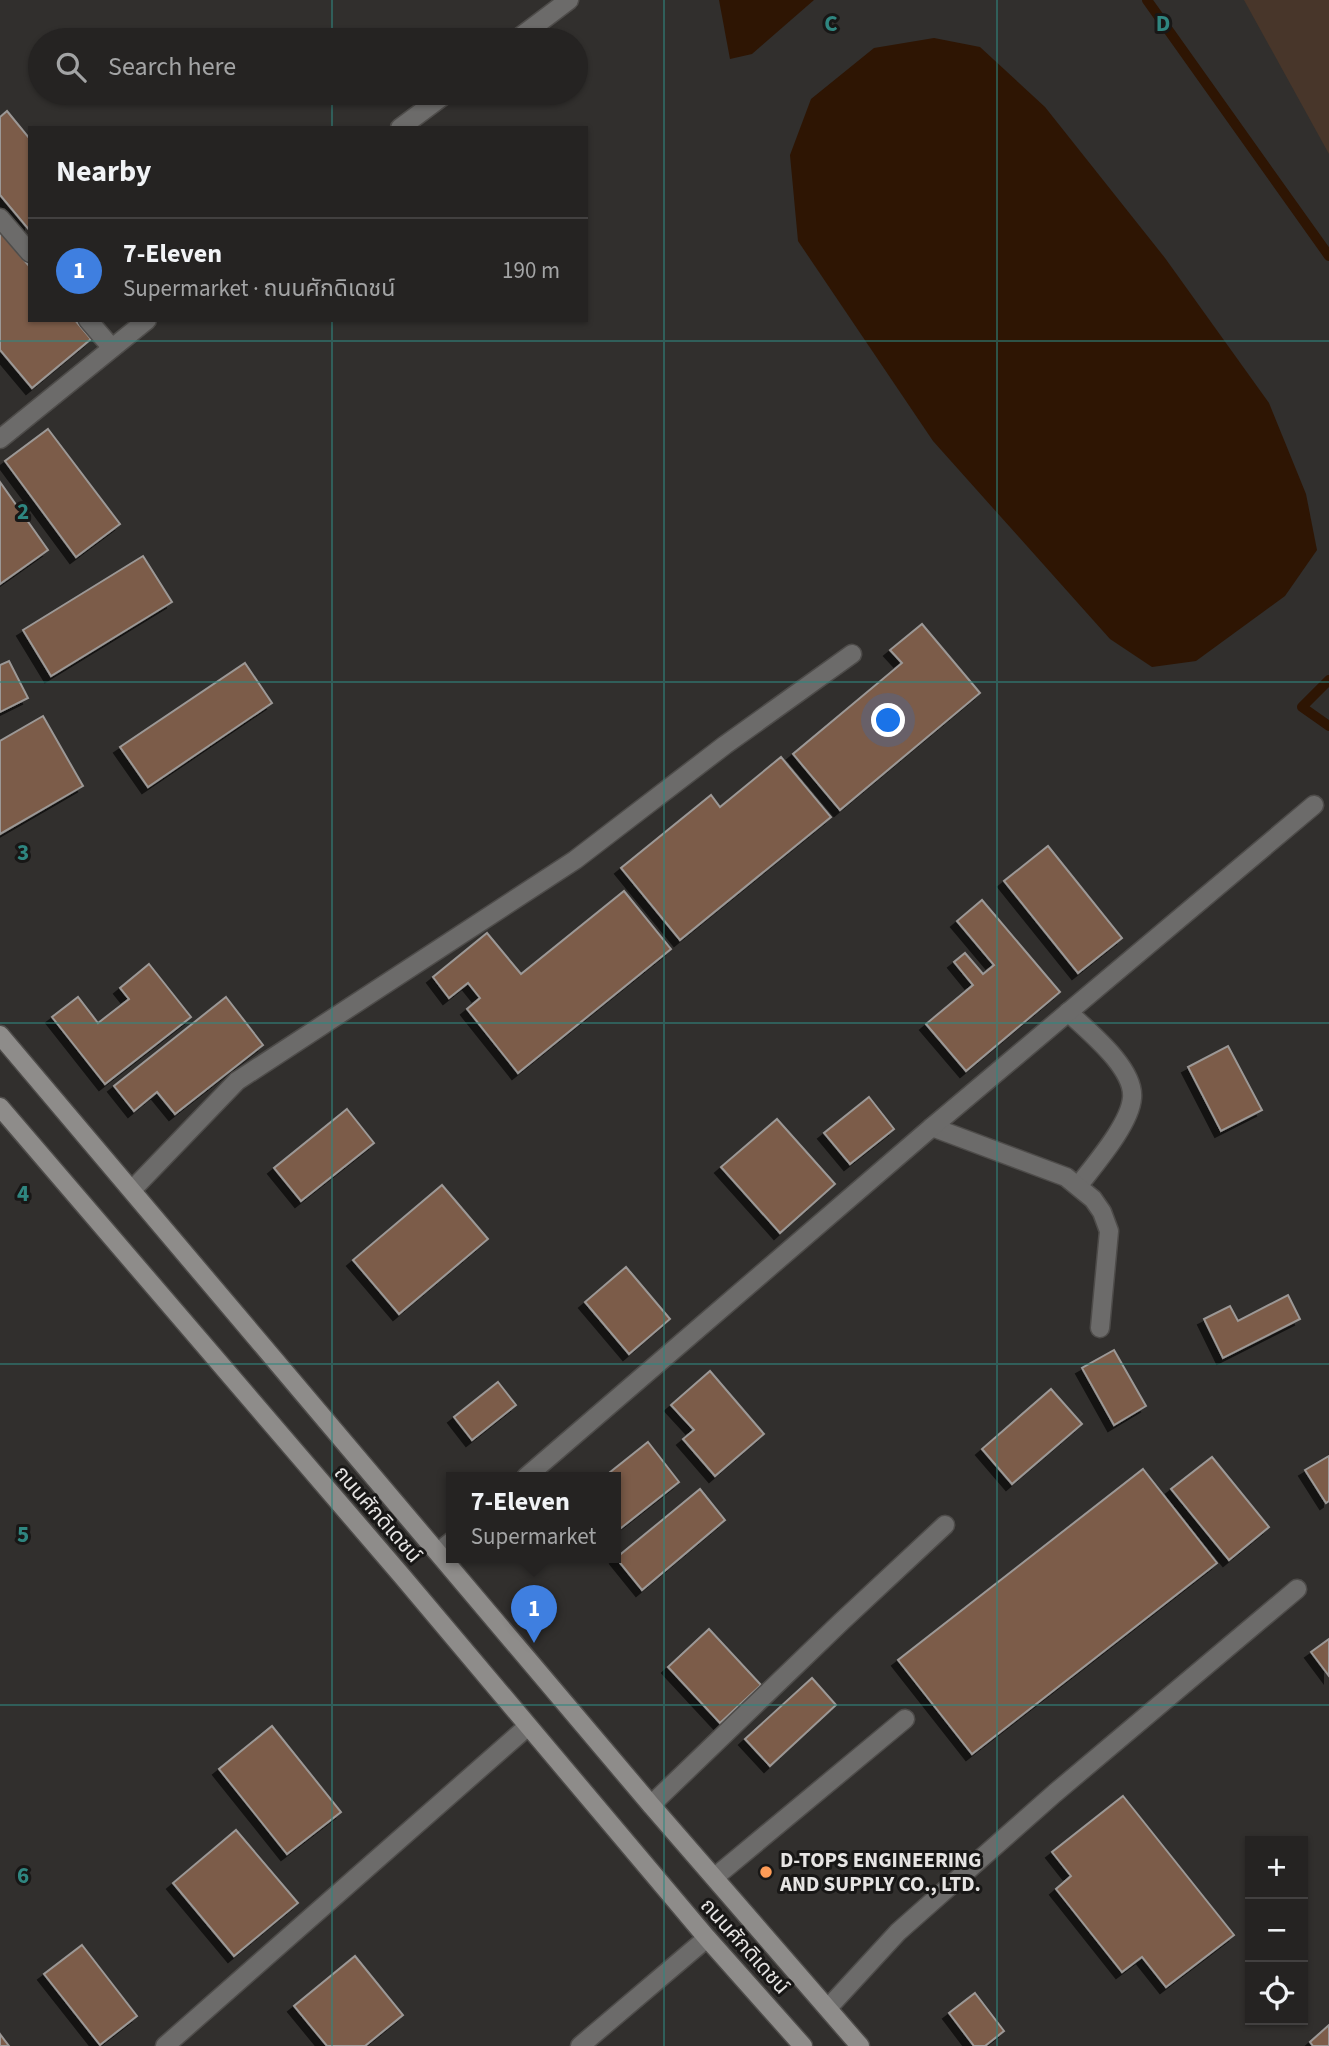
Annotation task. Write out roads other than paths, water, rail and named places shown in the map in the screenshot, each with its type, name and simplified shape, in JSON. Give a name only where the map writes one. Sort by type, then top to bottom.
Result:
[{"type":"main road","points":[[0,1035],[445,1547]]},
{"type":"main road","name":"ถนนศักดิเดชน์","points":[[0,1107],[393,1566],[706,1938],[803,2046]]},
{"type":"main road","points":[[458,1563],[651,1805],[860,2046]]},
{"type":"street","points":[[532,28],[569,0]]},
{"type":"street","points":[[403,126],[431,105]]},
{"type":"street","points":[[0,218],[28,251]]},
{"type":"street","points":[[90,322],[111,347]]},
{"type":"street","points":[[0,439],[144,322]]},
{"type":"street","points":[[132,1190],[237,1081],[575,860],[726,745],[852,654]]},
{"type":"street","points":[[532,1472],[932,1127],[1314,805]]},
{"type":"street","points":[[1068,1012],[1109,1052],[1126,1074],[1132,1098],[1121,1128],[1079,1185]]},
{"type":"street","points":[[932,1127],[1066,1177],[1093,1199],[1102,1212],[1109,1231],[1100,1328]]},
{"type":"street","points":[[651,1805],[945,1525]]},
{"type":"street","points":[[828,2008],[898,1932],[1055,1793],[1297,1589]]},
{"type":"street","points":[[715,1877],[905,1719]]},
{"type":"street","points":[[165,2046],[527,1727]]},
{"type":"street","points":[[580,2046],[706,1938]]},
{"type":"waterway","points":[[1147,0],[1329,256]]},
{"type":"waterway","points":[[1329,680],[1302,707],[1329,726]]},
{"type":"place","name":"7-Eleven","points":[[534,1643]]},
{"type":"place","name":"D-TOPS ENGINEERING AND SUPPLY CO., LTD.","points":[[766,1872]]}]
